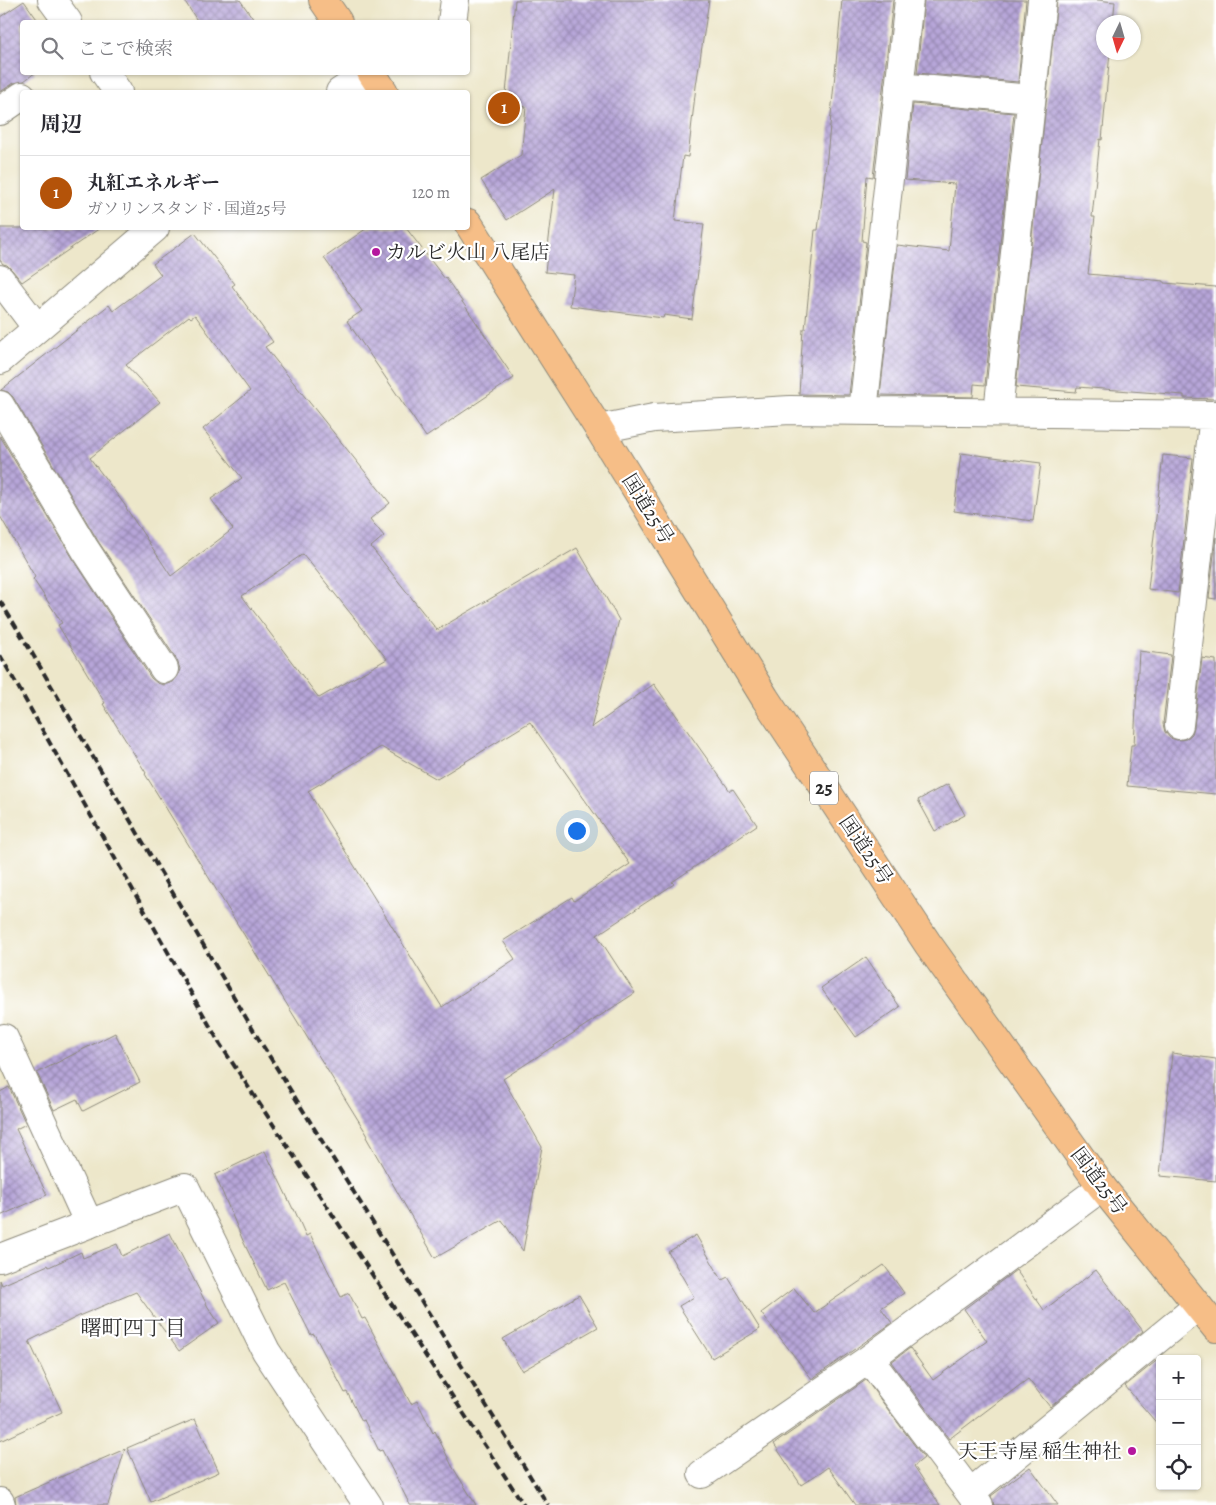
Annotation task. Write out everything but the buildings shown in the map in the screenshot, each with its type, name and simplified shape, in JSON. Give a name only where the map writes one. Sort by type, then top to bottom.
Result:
[{"type":"highway","points":[[323,0],[337,20]]},
{"type":"highway","points":[[373,75],[383,90]]},
{"type":"highway","name":"国道25号","points":[[470,226],[765,698],[911,919],[1102,1186],[1216,1328]]},
{"type":"street","points":[[52,0],[67,20]]},
{"type":"street","points":[[452,20],[455,0]]},
{"type":"street","points":[[863,411],[909,0]]},
{"type":"street","points":[[998,412],[1042,0]]},
{"type":"street","points":[[106,75],[117,90]]},
{"type":"street","points":[[343,90],[366,75]]},
{"type":"street","points":[[899,87],[1031,99]]},
{"type":"street","points":[[0,111],[20,97]]},
{"type":"street","points":[[0,360],[153,230]]},
{"type":"street","points":[[0,278],[37,328]]},
{"type":"street","points":[[0,405],[85,548],[164,669]]},
{"type":"street","points":[[598,429],[654,418],[790,410],[1215,415],[1179,725]]},
{"type":"street","points":[[0,1040],[4,1038],[89,1224]]},
{"type":"street","points":[[702,1474],[869,1359],[1102,1186]]},
{"type":"street","points":[[0,1258],[185,1188],[266,1351],[368,1505]]},
{"type":"street","points":[[869,1359],[974,1499],[1198,1306]]},
{"type":"railway","points":[[0,601],[255,1033],[548,1505]]},
{"type":"railway","points":[[0,655],[220,1044],[524,1505]]},
{"type":"place","name":"丸紅エネルギー","points":[[504,108]]},
{"type":"place","name":"カルビ火山 八尾店","points":[[376,252]]},
{"type":"place","name":"天王寺屋 稲生神社","points":[[1132,1451]]},
{"type":"district","name":"曙町四丁目","points":[[133,1328]]}]
